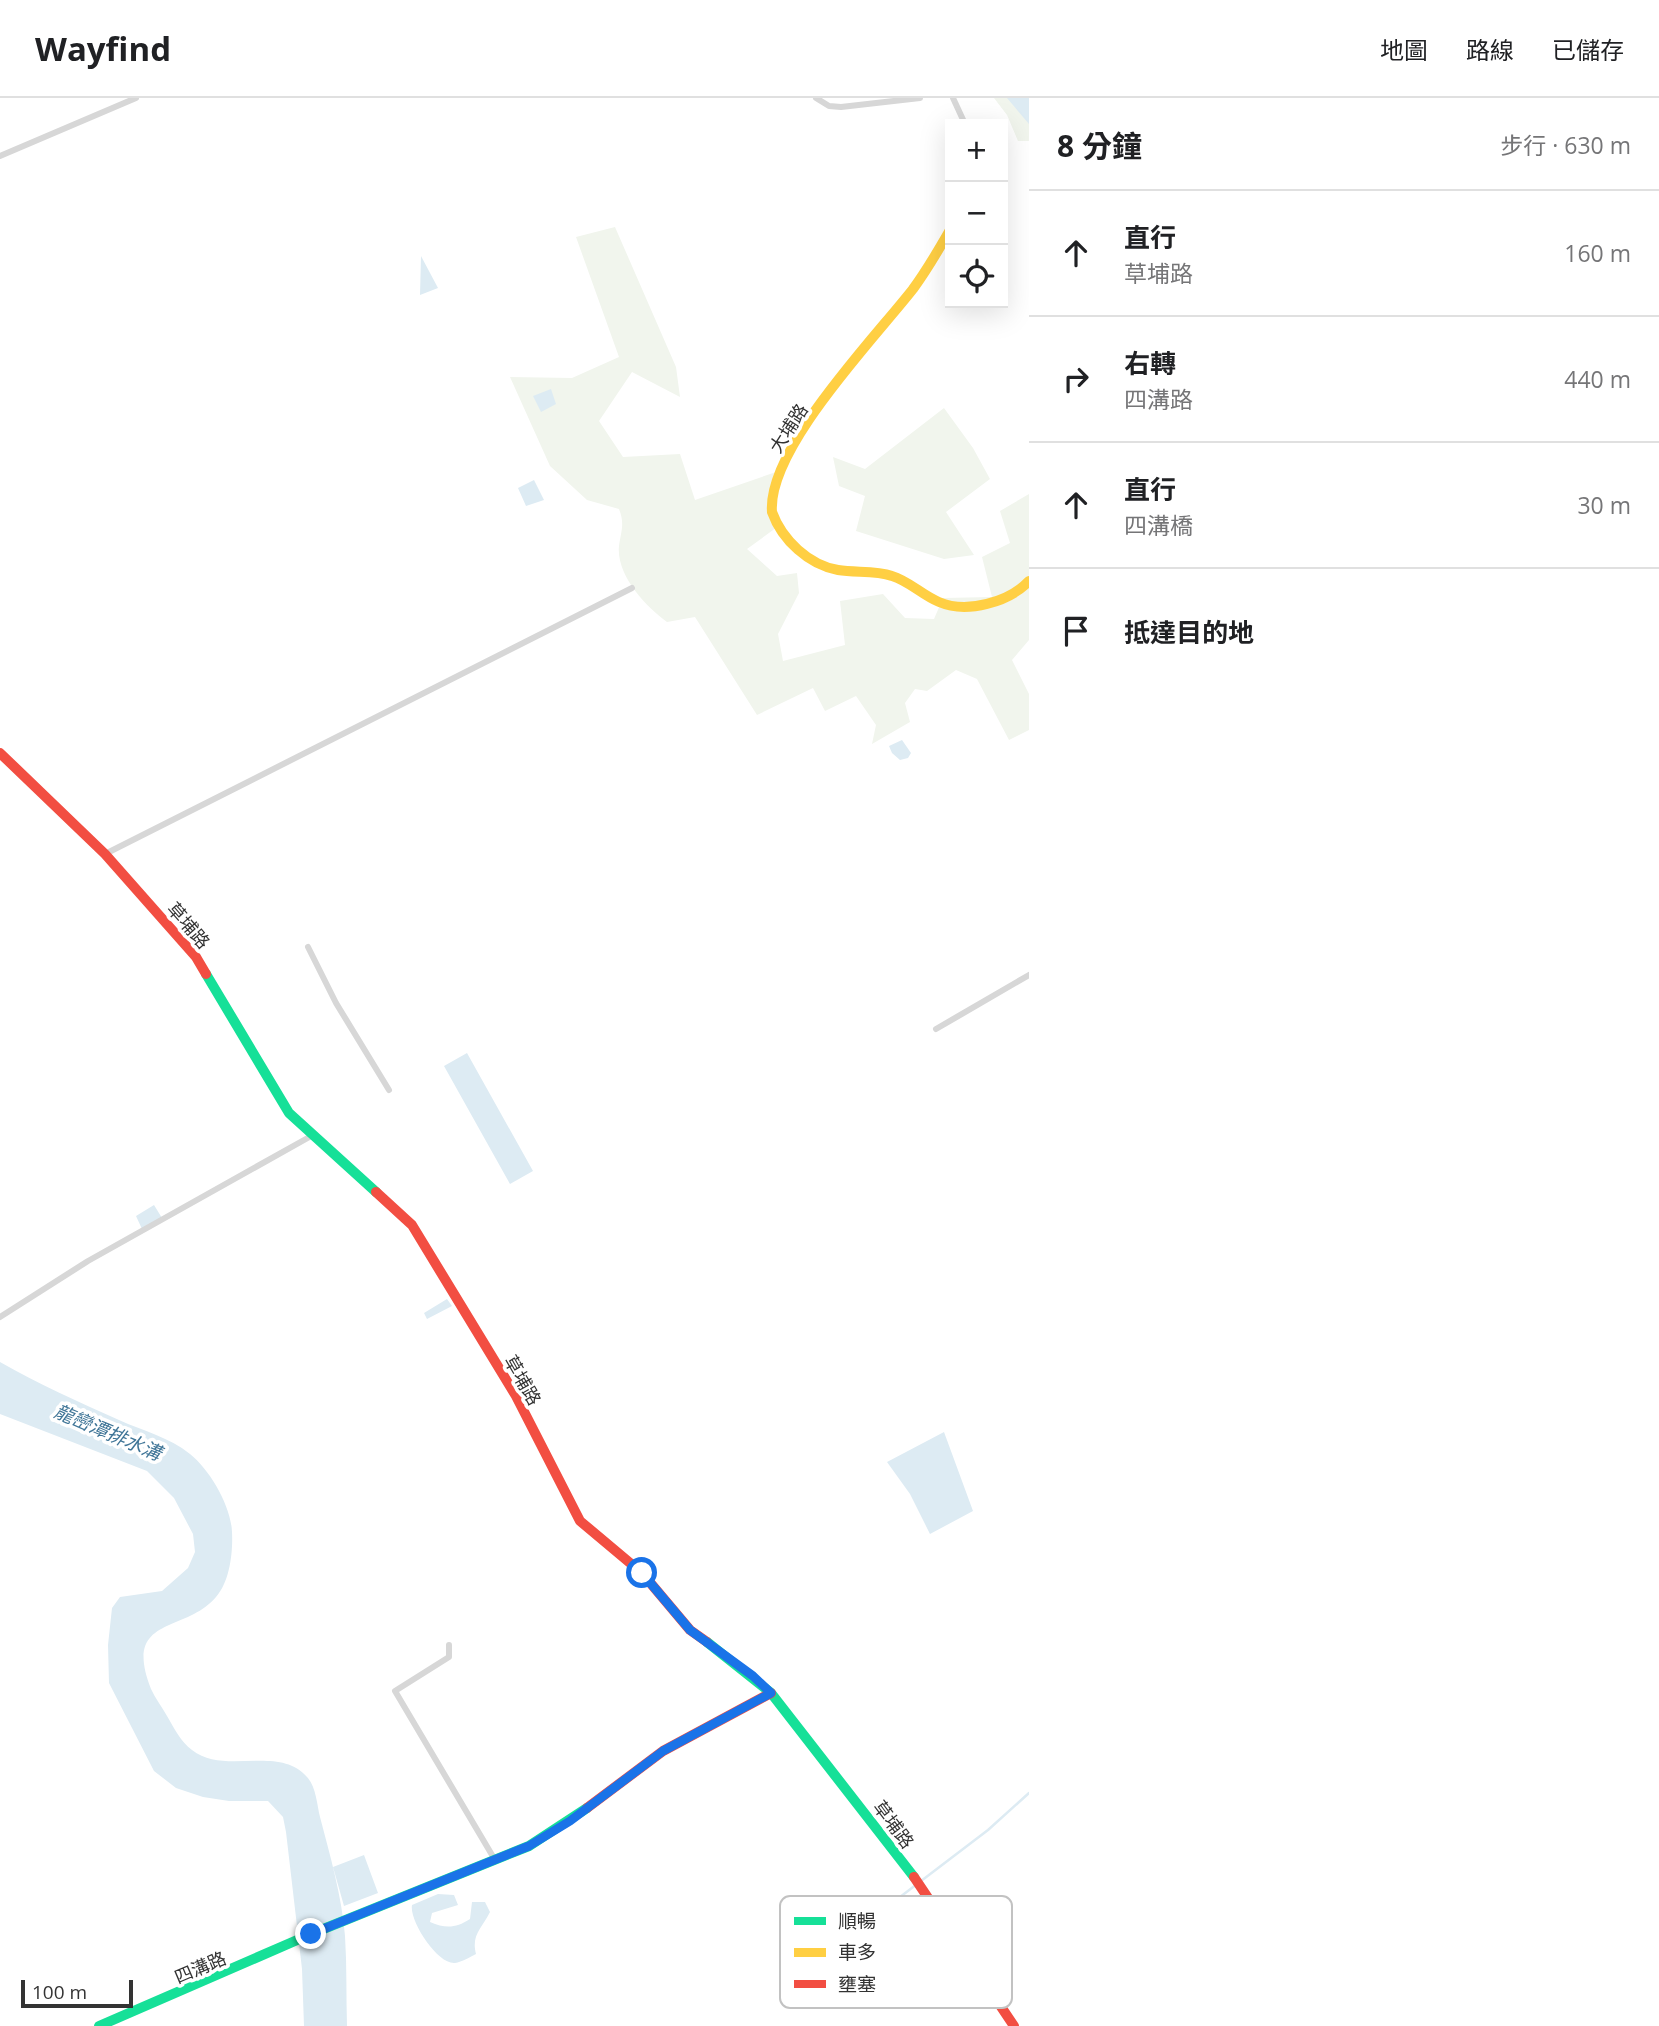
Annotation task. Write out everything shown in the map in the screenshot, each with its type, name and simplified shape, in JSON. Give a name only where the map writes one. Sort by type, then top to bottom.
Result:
[{"type":"street","points":[[0,156],[136,98]]},
{"type":"street","points":[[816,98],[829,106],[841,107],[920,98]]},
{"type":"street","points":[[953,98],[963,119]]},
{"type":"street","name":"大埔路","points":[[945,239],[929,266],[816,413],[779,471],[771,502],[772,514],[784,534],[822,565],[894,576],[943,604],[1005,598],[1023,590],[1029,581]]},
{"type":"street","points":[[105,854],[632,588]]},
{"type":"street","name":"草埔路","points":[[0,753],[105,854],[196,957],[289,1113],[363,1177],[421,1237],[516,1396],[580,1521],[642,1573],[690,1630],[753,1676],[771,1693],[927,1896]]},
{"type":"street","points":[[308,947],[336,1003],[390,1090]]},
{"type":"street","points":[[936,1029],[1029,975]]},
{"type":"street","points":[[0,1317],[88,1261],[313,1135]]},
{"type":"street","points":[[449,1645],[449,1657],[395,1691],[495,1860],[529,1846],[570,1821],[663,1751],[771,1693]]},
{"type":"street","name":"四溝路","points":[[99,2026],[301,1941],[311,1934],[495,1860]]},
{"type":"street","name":"草埔路","points":[[1002,2008],[1014,2026]]},
{"type":"shaded area","points":[[994,98],[1029,98],[1029,141],[1018,141],[1007,115]]},
{"type":"shaded area","points":[[615,227],[676,367],[680,397],[632,372],[599,421],[623,457],[680,454],[695,500],[779,471],[773,498],[780,525],[747,549],[777,576],[797,573],[799,593],[778,634],[783,661],[845,645],[840,601],[883,594],[905,618],[934,619],[943,598],[992,597],[982,557],[1010,543],[1000,511],[1029,494],[1029,640],[1012,660],[1029,694],[1029,730],[1009,740],[977,679],[956,670],[927,691],[915,689],[905,703],[910,722],[872,744],[876,725],[856,696],[825,711],[813,688],[757,715],[695,617],[667,622],[642,599],[627,579],[619,557],[622,523],[619,509],[587,500],[550,466],[510,377],[572,378],[619,357],[576,237]]},
{"type":"shaded area","points":[[944,408],[973,448],[990,479],[946,512],[974,555],[944,559],[856,531],[865,496],[839,486],[833,457],[865,469]]},
{"type":"water","points":[[1007,98],[1029,98],[1029,124]]},
{"type":"water","points":[[421,256],[438,288],[420,295]]},
{"type":"water","points":[[551,389],[556,404],[541,412],[533,396]]},
{"type":"water","points":[[534,480],[544,500],[526,506],[518,488]]},
{"type":"water","points":[[902,740],[911,753],[908,758],[900,760],[889,746]]},
{"type":"water","points":[[467,1053],[533,1171],[510,1184],[444,1066]]},
{"type":"water","points":[[154,1205],[162,1218],[142,1229],[136,1216]]},
{"type":"water","points":[[447,1299],[452,1306],[427,1319],[424,1313]]},
{"type":"water","name":"龍巒潭排水溝","points":[[0,1362],[74,1400],[173,1443],[198,1461],[224,1500],[232,1532],[231,1557],[225,1583],[216,1597],[203,1609],[161,1629],[151,1637],[145,1649],[144,1665],[154,1696],[184,1743],[192,1750],[220,1761],[281,1763],[295,1767],[310,1781],[316,1796],[341,1906],[346,1947],[347,2026],[304,2026],[302,1969],[283,1817],[268,1801],[229,1801],[203,1797],[176,1788],[154,1771],[109,1683],[108,1645],[112,1608],[120,1597],[162,1591],[188,1568],[195,1552],[193,1534],[174,1498],[147,1471],[0,1414]]},
{"type":"water","points":[[944,1432],[973,1511],[930,1534],[910,1494],[887,1462]]},
{"type":"water","points":[[364,1855],[378,1893],[344,1906],[333,1867]]},
{"type":"water","points":[[438,1894],[454,1895],[458,1905],[432,1913],[430,1922],[446,1926],[460,1924],[470,1919],[472,1902],[485,1902],[490,1912],[476,1937],[476,1954],[455,1963],[448,1962],[433,1950],[420,1931],[412,1912],[412,1905]]},
{"type":"waterway","points":[[901,1896],[988,1830],[1029,1793]]},
{"type":"traffic: fast","points":[[206,974],[289,1113],[376,1192]]},
{"type":"traffic: fast","points":[[707,1642],[771,1693],[914,1877]]},
{"type":"traffic: fast","points":[[99,2026],[311,1934],[529,1846],[587,1808]]},
{"type":"traffic: slow","points":[[945,239],[913,289],[850,365],[804,427],[786,458],[775,486],[772,512],[782,532],[798,550],[817,563],[838,570],[892,576],[933,599],[950,605],[962,607],[987,604],[1010,595],[1029,581]]},
{"type":"traffic: jam","points":[[0,753],[105,854],[196,957],[206,974]]},
{"type":"traffic: jam","points":[[376,1192],[412,1225],[516,1396],[580,1521],[642,1573],[690,1630],[707,1642]]},
{"type":"traffic: jam","points":[[587,1808],[663,1751],[771,1693]]},
{"type":"traffic: jam","points":[[914,1877],[927,1896]]},
{"type":"traffic: jam","points":[[1002,2008],[1014,2026]]},
{"type":"route","points":[[311,1934],[529,1846],[570,1821],[663,1751],[771,1693],[753,1676],[690,1630],[642,1573]]}]
